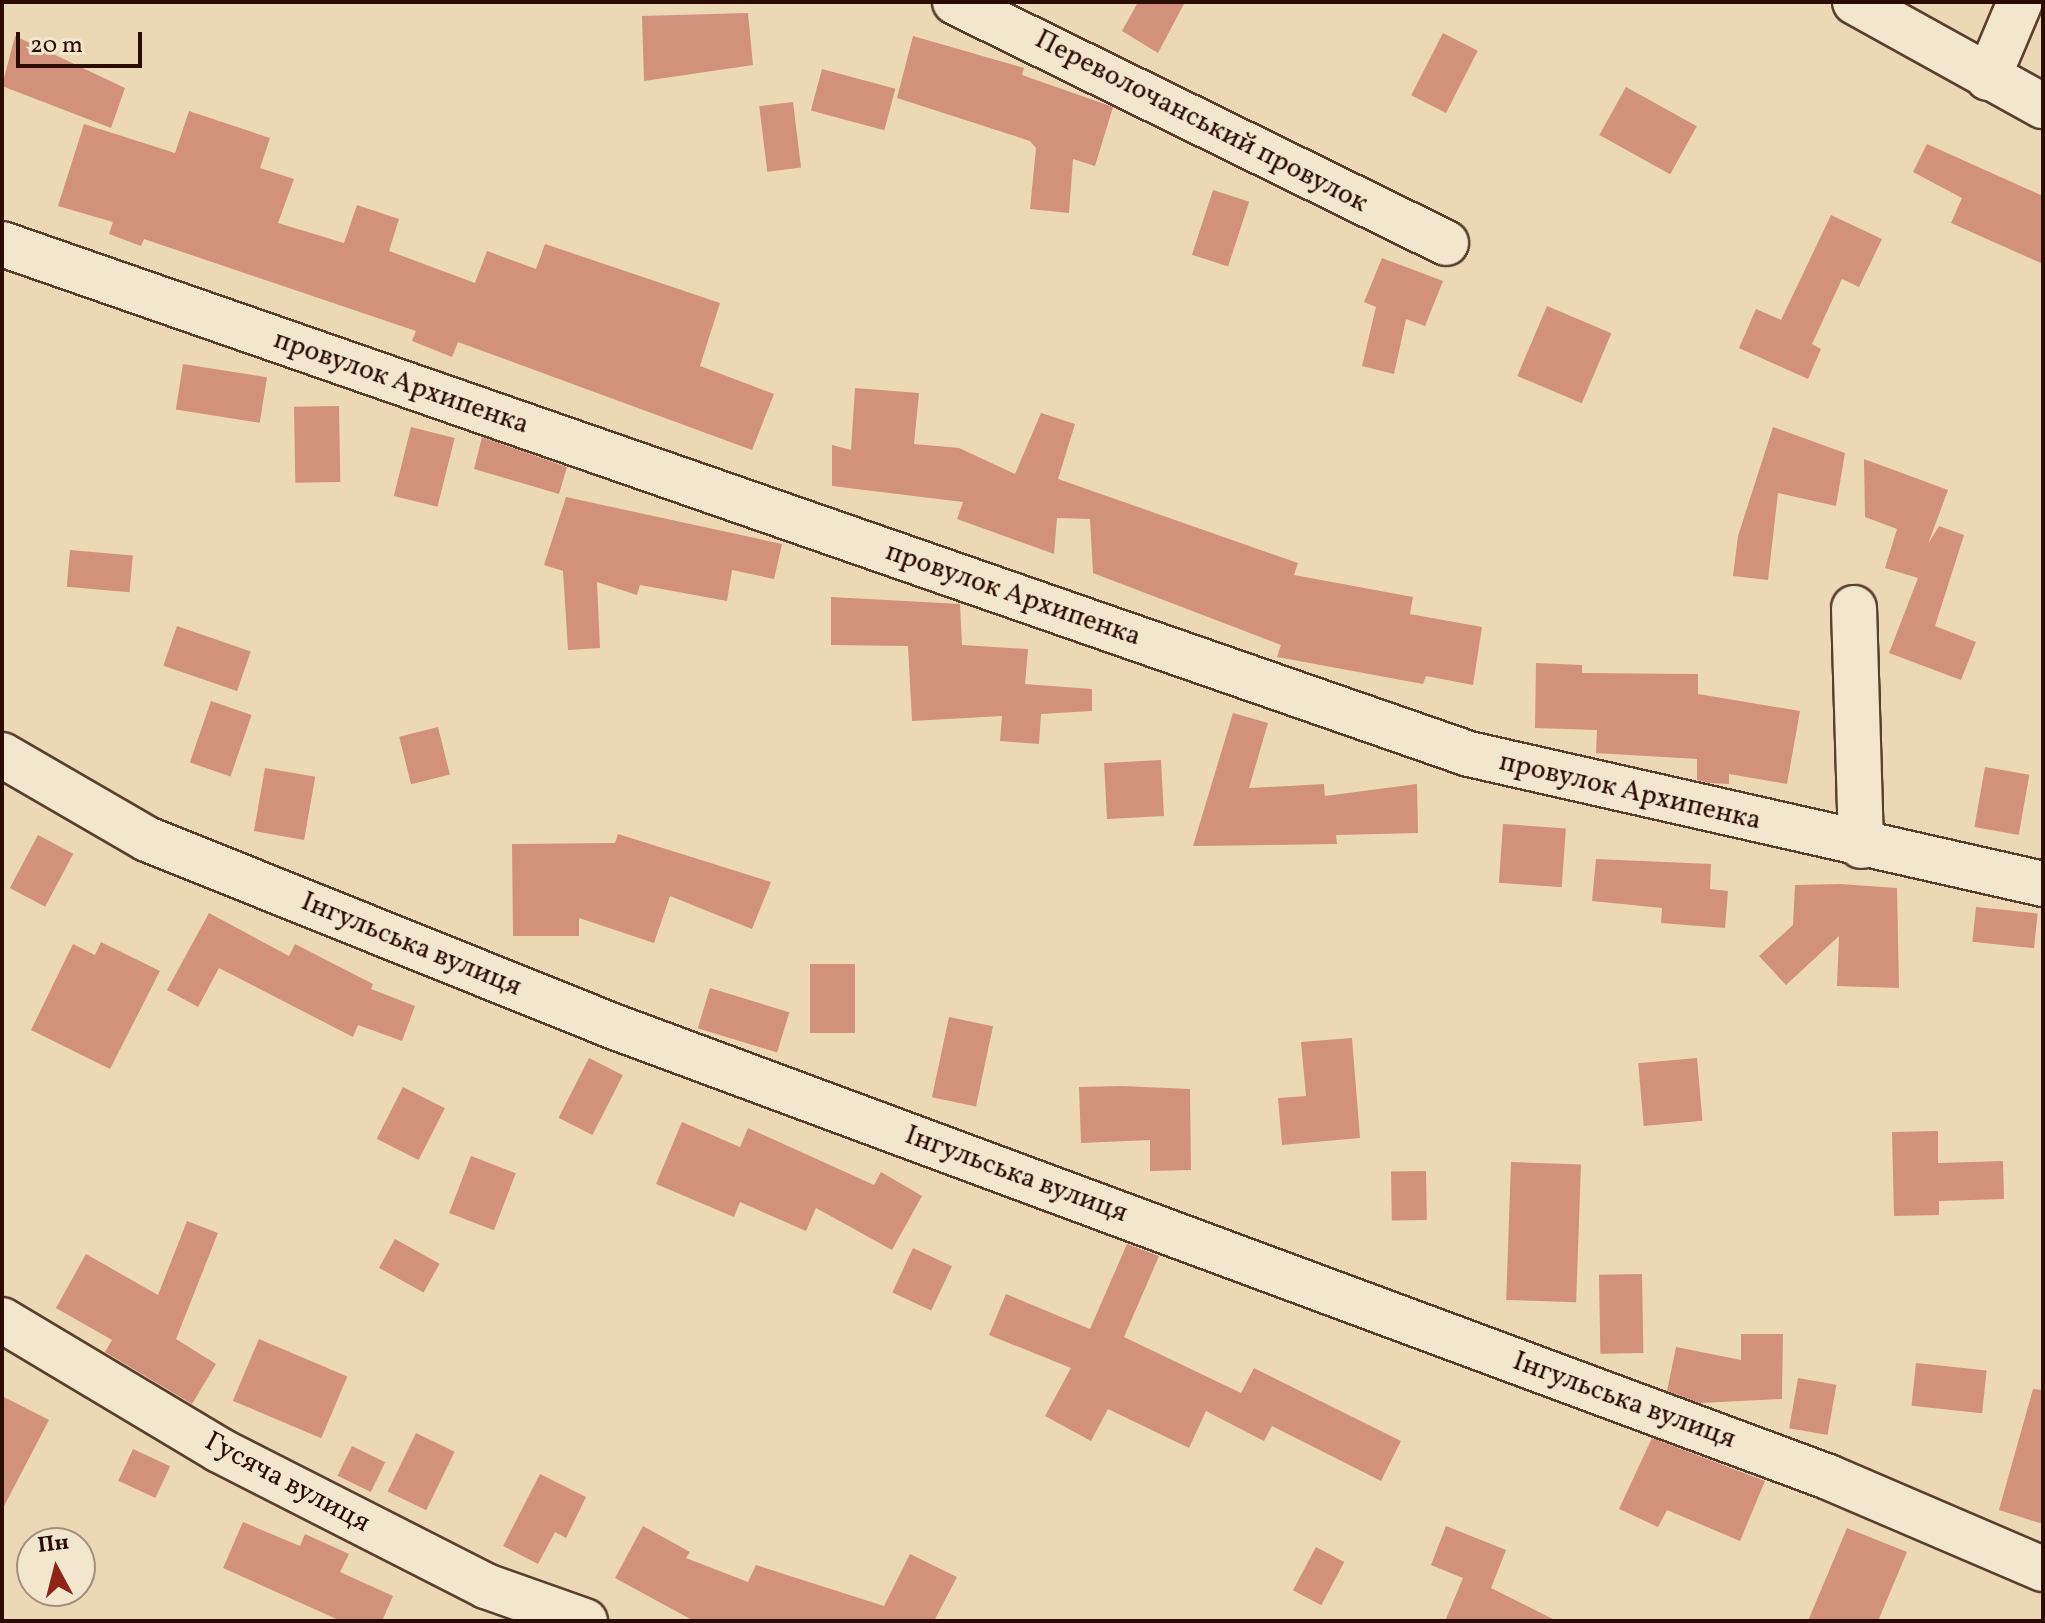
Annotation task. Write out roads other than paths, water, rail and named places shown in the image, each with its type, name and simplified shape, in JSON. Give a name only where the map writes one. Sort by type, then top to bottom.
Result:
[{"type":"street","name":"Переволочанський провулок","points":[[955,2],[1446,243]]},
{"type":"street","points":[[1855,2],[2043,106]]},
{"type":"street","points":[[1988,78],[2020,2]]},
{"type":"street","name":"провулок Архипенка","points":[[2,244],[1469,754],[1861,846],[2043,884]]},
{"type":"street","points":[[1854,608],[1861,846]]},
{"type":"street","name":"Інгульська вулиця","points":[[2,755],[147,839],[615,1027],[1828,1477],[2043,1569]]},
{"type":"street","name":"Гусяча вулиця","points":[[2,1320],[219,1450],[486,1586],[585,1621]]}]
